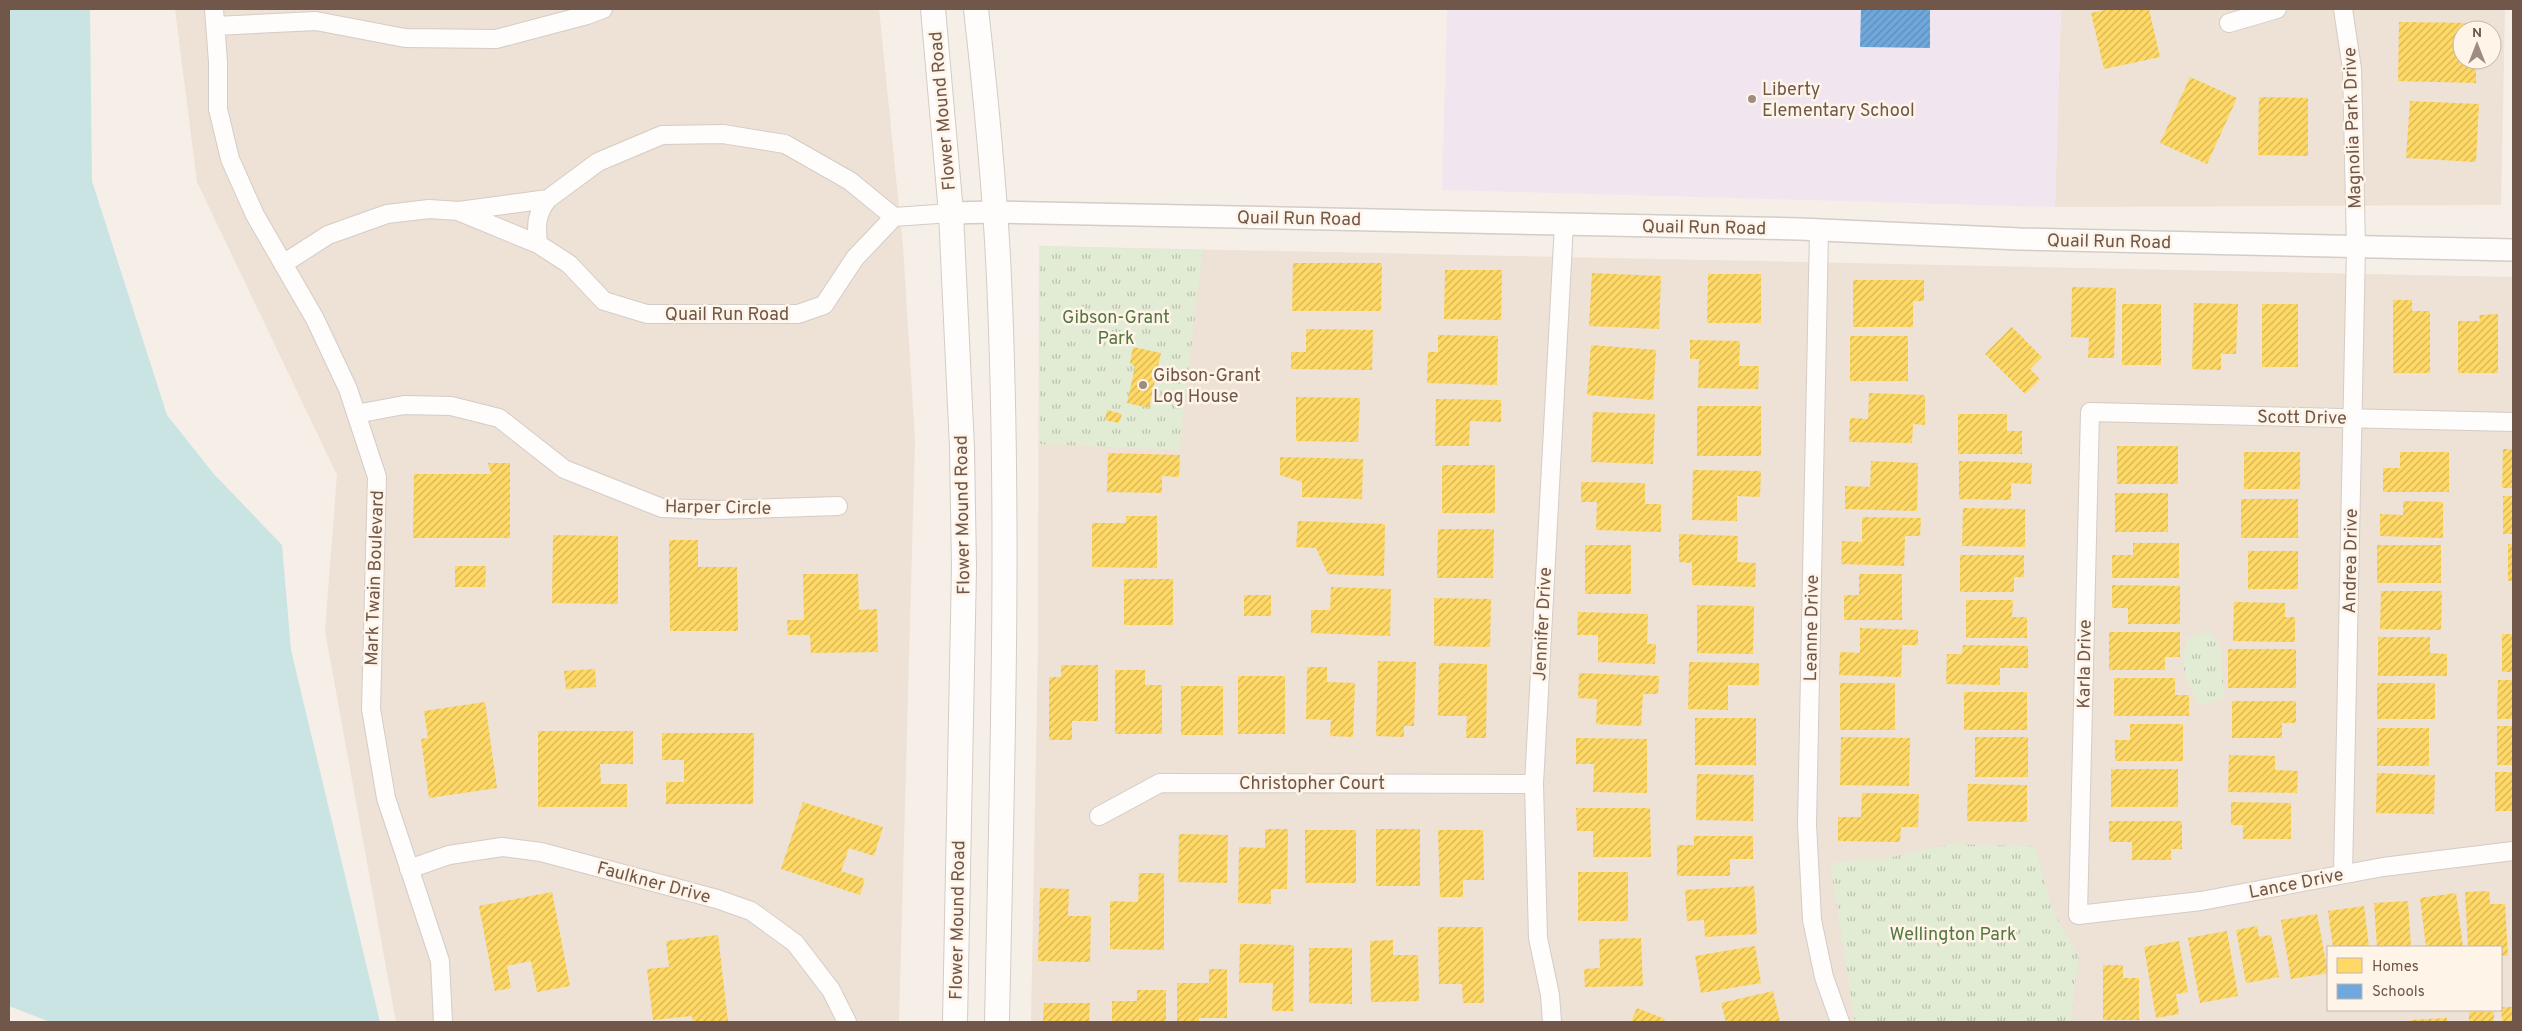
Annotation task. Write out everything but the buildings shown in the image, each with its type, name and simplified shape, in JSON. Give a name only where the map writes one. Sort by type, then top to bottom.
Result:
[{"type":"main road","name":"Flower Mound Road","points":[[933,9],[951,213],[962,448],[964,567],[955,1022]]},
{"type":"main road","points":[[976,9],[994,212],[1000,337],[1004,597],[997,1022]]},
{"type":"street","points":[[215,17],[316,21],[405,38],[496,39],[603,9]]},
{"type":"street","points":[[2229,23],[2277,9]]},
{"type":"street","name":"Magnolia Park Drive","points":[[2343,9],[2352,70],[2356,247]]},
{"type":"street","name":"Mark Twain Boulevard","points":[[215,17],[218,109],[230,159],[255,215],[319,328],[348,389],[377,477],[371,709],[386,798],[440,961],[443,1022]]},
{"type":"street","name":"Quail Run Road","points":[[538,244],[536,225],[538,211],[548,198],[598,162],[662,135],[723,134],[785,144],[850,181],[894,217]]},
{"type":"street","name":"Quail Run Road","points":[[283,264],[328,235],[387,214],[429,208],[459,211],[548,198]]},
{"type":"street","name":"Quail Run Road","points":[[459,211],[538,244],[569,264],[604,302],[647,314],[798,314],[824,306],[855,258],[894,217],[951,213],[994,212],[1819,230],[2020,239],[2513,250]]},
{"type":"street","name":"Jennifer Drive","points":[[1552,1022],[1550,996],[1538,938],[1534,784],[1564,224]]},
{"type":"street","name":"Leanne Drive","points":[[1819,230],[1807,824],[1812,920],[1824,977],[1840,1022]]},
{"type":"street","name":"Andrea Drive","points":[[2343,874],[2354,418],[2356,247]]},
{"type":"street","name":"Harper Circle","points":[[356,414],[404,406],[451,406],[498,418],[564,469],[662,508],[717,510],[838,506]]},
{"type":"street","name":"Scott Drive","points":[[2090,412],[2513,422]]},
{"type":"street","name":"Karla Drive","points":[[2078,915],[2090,412]]},
{"type":"street","name":"Christopher Court","points":[[1099,816],[1160,783],[1534,784]]},
{"type":"street","name":"Faulkner Drive","points":[[409,870],[449,855],[502,847],[541,852],[717,898],[750,910],[795,943],[831,990],[847,1022]]},
{"type":"street","name":"Lance Drive","points":[[2078,915],[2201,900],[2382,867],[2513,851]]},
{"type":"shaded area","points":[[175,9],[879,9],[903,247],[915,440],[899,1022],[396,1022],[325,631],[337,475],[197,182]]},
{"type":"shaded area","name":"Liberty Elementary School","points":[[1447,9],[2061,9],[2055,207],[1442,190]]},
{"type":"shaded area","points":[[2061,9],[2505,9],[2501,205],[2055,207]]},
{"type":"shaded area","points":[[1039,246],[2513,277],[2513,1022],[1031,1022],[1038,645]]},
{"type":"green space","name":"Gibson-Grant Park","points":[[1039,246],[1203,250],[1179,450],[1039,444]]},
{"type":"green space","points":[[2210,631],[2221,648],[2224,698],[2200,705],[2187,680],[2183,656],[2188,638]]},
{"type":"green space","name":"Wellington Park","points":[[1951,844],[2035,846],[2053,911],[2079,957],[2070,1022],[1855,1022],[1830,863],[1887,858]]},
{"type":"water","points":[[9,9],[90,9],[92,181],[167,415],[213,473],[282,545],[291,650],[380,1022],[50,1022],[9,1006]]},
{"type":"place","name":"Liberty Elementary School","points":[[1752,99]]},
{"type":"place","name":"Gibson-Grant Log House","points":[[1143,385]]}]
